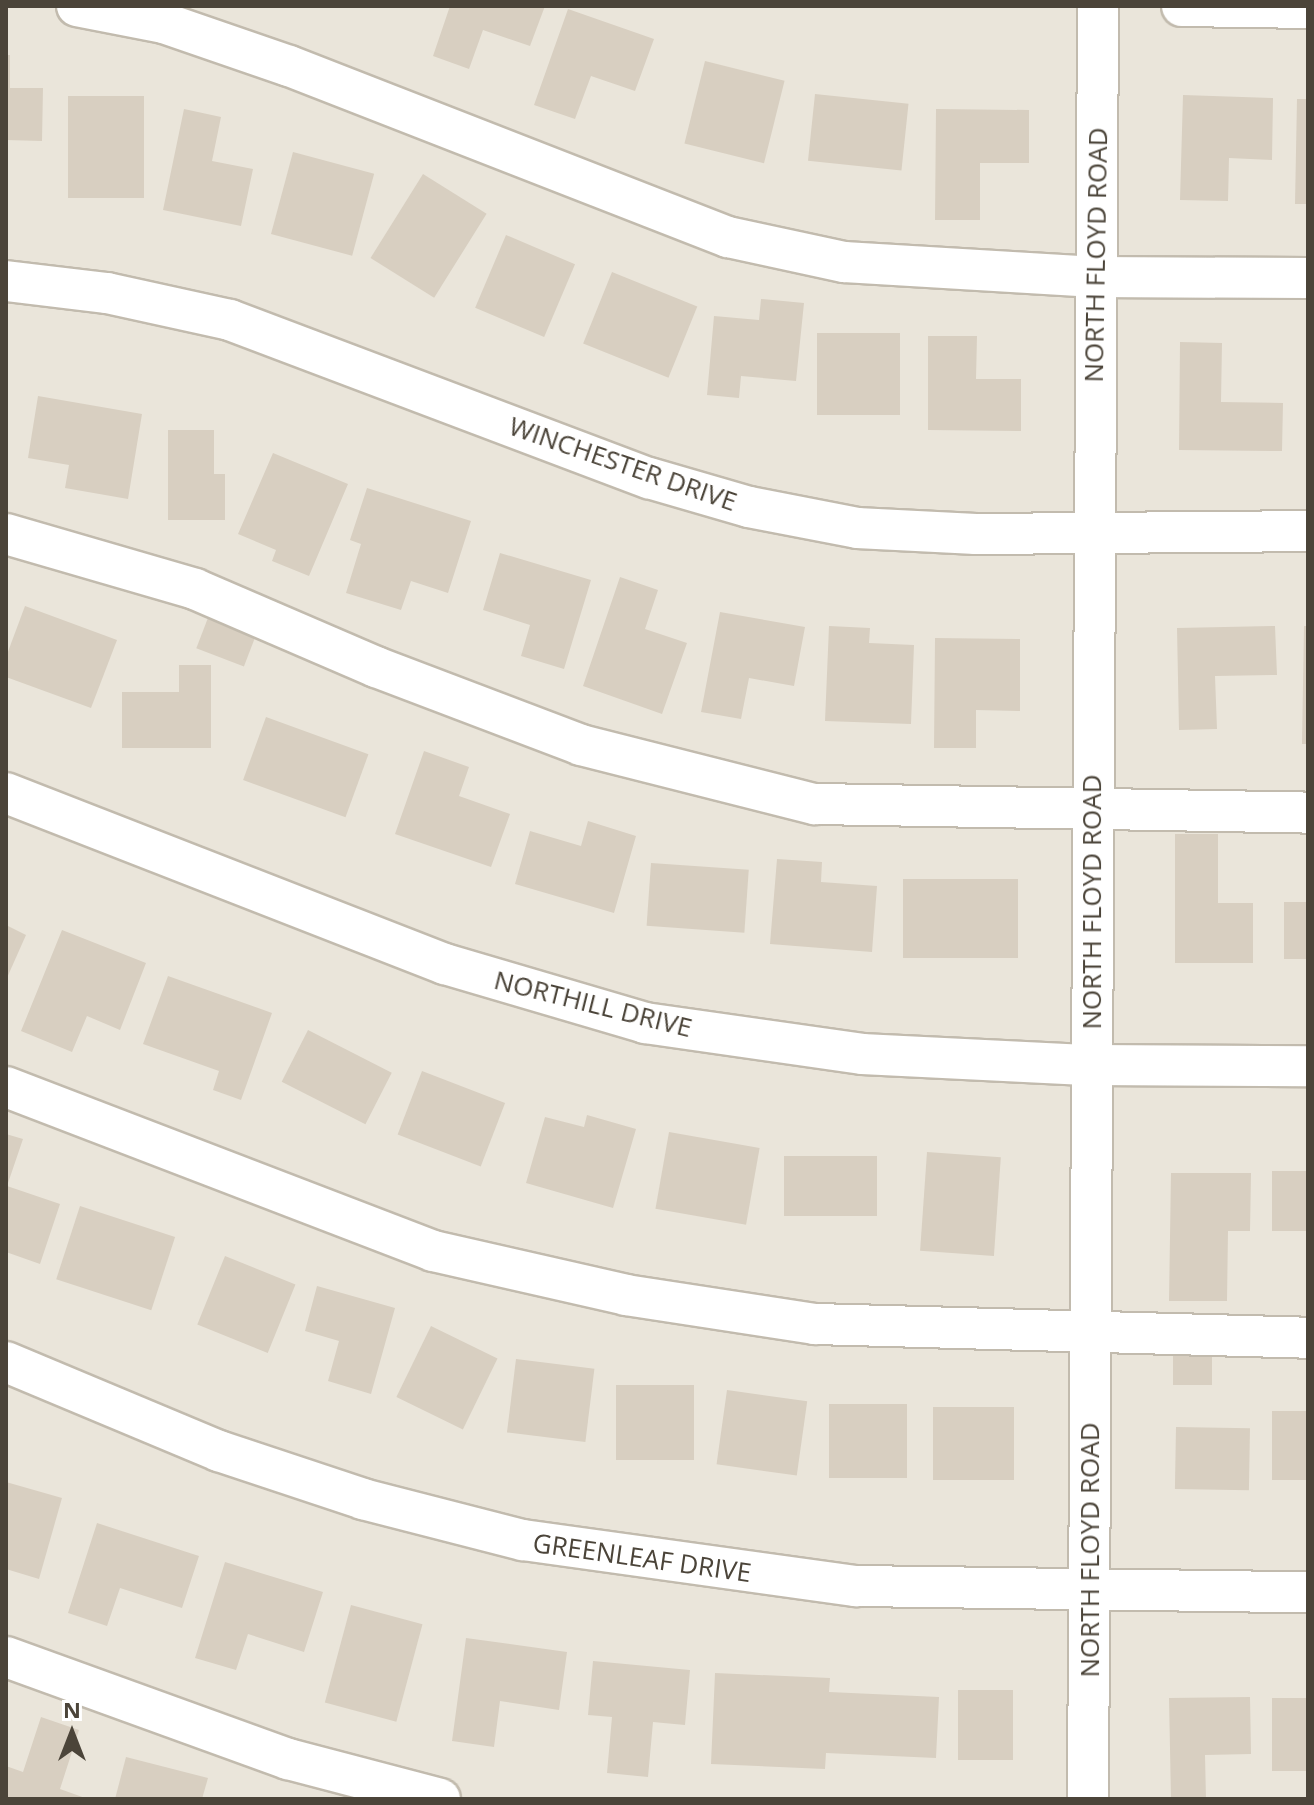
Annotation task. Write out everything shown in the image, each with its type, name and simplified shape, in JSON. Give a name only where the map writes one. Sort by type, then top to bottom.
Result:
[{"type":"street","points":[[77,6],[164,23],[289,66],[728,237],[844,262],[1096,277],[1308,278]]},
{"type":"street","name":"NORTH FLOYD ROAD","points":[[1088,1799],[1098,6]]},
{"type":"street","points":[[1182,6],[1308,8]]},
{"type":"street","name":"WINCHESTER DRIVE","points":[[6,281],[107,293],[230,320],[649,478],[749,507],[857,528],[976,534],[1093,530],[1308,531]]},
{"type":"street","points":[[6,534],[195,589],[376,667],[581,745],[815,804],[1308,813]]},
{"type":"street","name":"NORTHILL DRIVE","points":[[6,793],[445,964],[645,1023],[862,1054],[1091,1065],[1308,1066]]},
{"type":"street","points":[[6,1087],[433,1251],[597,1288],[815,1324],[1090,1335],[1308,1338]]},
{"type":"street","name":"GREENLEAF DRIVE","points":[[6,1362],[219,1451],[363,1499],[523,1540],[856,1586],[1308,1592]]},
{"type":"street","points":[[6,1657],[288,1759],[440,1799]]},
{"type":"shaded area","points":[[6,6],[1308,6],[1308,1799],[6,1799]]},
{"type":"building","points":[[450,6],[545,6],[530,46],[483,30],[469,69],[433,56]]},
{"type":"building","points":[[568,9],[654,39],[635,91],[591,76],[575,119],[534,105]]},
{"type":"building","points":[[6,55],[10,55],[10,88],[43,88],[42,141],[6,140]]},
{"type":"building","points":[[705,61],[785,81],[764,163],[684,143]]},
{"type":"building","points":[[815,94],[908,104],[901,170],[808,161]]},
{"type":"building","points":[[1183,95],[1273,98],[1272,160],[1229,158],[1228,201],[1180,200]]},
{"type":"building","points":[[68,96],[144,96],[144,198],[68,198]]},
{"type":"building","points":[[1297,99],[1308,99],[1308,204],[1295,204]]},
{"type":"building","points":[[184,109],[221,117],[212,161],[253,169],[241,226],[163,210]]},
{"type":"building","points":[[936,109],[1029,110],[1029,163],[980,163],[980,220],[935,220]]},
{"type":"building","points":[[293,152],[374,174],[352,256],[271,234]]},
{"type":"building","points":[[423,174],[487,214],[434,298],[371,258]]},
{"type":"building","points":[[506,235],[575,264],[544,337],[475,308]]},
{"type":"building","points":[[612,272],[697,306],[668,378],[583,343]]},
{"type":"building","points":[[761,299],[804,303],[796,381],[741,376],[739,398],[707,395],[714,316],[759,320]]},
{"type":"building","points":[[817,333],[900,333],[900,415],[817,415]]},
{"type":"building","points":[[928,336],[977,336],[976,379],[1021,379],[1021,431],[928,430]]},
{"type":"building","points":[[1180,342],[1222,343],[1221,402],[1283,403],[1282,451],[1179,450]]},
{"type":"building","points":[[38,396],[142,414],[128,499],[65,488],[69,465],[28,458]]},
{"type":"building","points":[[168,430],[214,430],[214,474],[225,474],[225,520],[168,520]]},
{"type":"building","points":[[273,453],[348,484],[309,576],[272,561],[276,550],[238,534]]},
{"type":"building","points":[[367,488],[471,521],[448,593],[411,581],[401,610],[346,593],[361,544],[350,540]]},
{"type":"building","points":[[500,553],[591,580],[564,669],[521,656],[530,625],[483,610]]},
{"type":"building","points":[[620,577],[658,590],[645,629],[687,643],[662,714],[583,686]]},
{"type":"building","points":[[25,606],[117,640],[91,708],[6,677],[6,657]]},
{"type":"building","points":[[211,610],[259,628],[244,667],[196,648]]},
{"type":"building","points":[[720,612],[805,627],[794,686],[749,678],[741,719],[701,712]]},
{"type":"building","points":[[829,626],[870,628],[869,643],[914,645],[911,724],[825,721]]},
{"type":"building","points":[[1275,626],[1277,675],[1215,676],[1217,729],[1179,730],[1177,628]]},
{"type":"building","points":[[1304,626],[1308,626],[1308,744],[1302,744]]},
{"type":"building","points":[[935,638],[1020,639],[1020,711],[976,710],[976,748],[934,748]]},
{"type":"building","points":[[179,665],[211,665],[211,748],[122,748],[122,692],[179,692]]},
{"type":"building","points":[[266,717],[368,754],[346,817],[243,780]]},
{"type":"building","points":[[424,751],[469,767],[459,796],[510,814],[491,867],[395,834]]},
{"type":"building","points":[[588,821],[636,836],[614,913],[515,884],[530,831],[581,846]]},
{"type":"building","points":[[1175,834],[1218,834],[1218,903],[1253,903],[1253,963],[1175,963]]},
{"type":"building","points":[[777,859],[822,862],[821,882],[877,886],[872,952],[770,944]]},
{"type":"building","points":[[651,863],[749,870],[744,933],[647,926]]},
{"type":"building","points":[[903,879],[1018,879],[1018,958],[903,958]]},
{"type":"building","points":[[1284,902],[1308,902],[1308,959],[1284,959]]},
{"type":"building","points":[[6,925],[26,935],[6,980]]},
{"type":"building","points":[[62,930],[146,963],[120,1030],[87,1016],[72,1052],[21,1031]]},
{"type":"building","points":[[168,976],[272,1013],[241,1100],[213,1090],[219,1071],[143,1044]]},
{"type":"building","points":[[308,1030],[392,1073],[365,1124],[282,1082]]},
{"type":"building","points":[[422,1071],[505,1103],[481,1166],[398,1134]]},
{"type":"building","points":[[587,1115],[636,1129],[613,1208],[526,1183],[545,1117],[584,1127]]},
{"type":"building","points":[[669,1132],[760,1148],[746,1225],[655,1209]]},
{"type":"building","points":[[6,1134],[23,1139],[7,1186],[60,1204],[40,1264],[6,1252]]},
{"type":"building","points":[[927,1152],[1001,1157],[994,1256],[920,1251]]},
{"type":"building","points":[[784,1156],[877,1156],[877,1216],[784,1216]]},
{"type":"building","points":[[1272,1171],[1308,1171],[1308,1231],[1272,1231]]},
{"type":"building","points":[[1171,1173],[1251,1173],[1250,1231],[1228,1231],[1227,1301],[1169,1301]]},
{"type":"building","points":[[80,1206],[175,1237],[151,1310],[56,1279]]},
{"type":"building","points":[[225,1256],[295,1284],[268,1353],[197,1325]]},
{"type":"building","points":[[317,1286],[395,1308],[371,1394],[328,1381],[339,1341],[305,1331]]},
{"type":"building","points":[[431,1326],[498,1358],[463,1429],[396,1397]]},
{"type":"building","points":[[1173,1345],[1212,1345],[1212,1385],[1173,1385]]},
{"type":"building","points":[[516,1359],[594,1369],[585,1442],[507,1432]]},
{"type":"building","points":[[616,1385],[694,1385],[694,1460],[616,1460]]},
{"type":"building","points":[[727,1390],[807,1401],[797,1476],[717,1464]]},
{"type":"building","points":[[829,1404],[907,1404],[907,1478],[829,1478]]},
{"type":"building","points":[[933,1407],[1014,1407],[1014,1480],[933,1480]]},
{"type":"building","points":[[1272,1411],[1308,1411],[1308,1480],[1272,1480]]},
{"type":"building","points":[[1176,1427],[1250,1428],[1249,1490],[1175,1489]]},
{"type":"building","points":[[6,1482],[62,1498],[39,1579],[6,1569]]},
{"type":"building","points":[[97,1523],[199,1556],[182,1608],[120,1588],[107,1626],[68,1613]]},
{"type":"building","points":[[225,1562],[323,1592],[304,1652],[248,1634],[236,1670],[195,1658]]},
{"type":"building","points":[[351,1605],[422,1624],[396,1722],[325,1703]]},
{"type":"building","points":[[466,1638],[567,1652],[559,1710],[500,1701],[494,1747],[452,1741]]},
{"type":"building","points":[[593,1661],[690,1670],[685,1725],[653,1722],[648,1777],[607,1773],[612,1717],[588,1715]]},
{"type":"building","points":[[715,1673],[830,1678],[829,1692],[939,1697],[936,1758],[826,1753],[825,1769],[711,1764]]},
{"type":"building","points":[[958,1690],[1013,1690],[1013,1760],[958,1760]]},
{"type":"building","points":[[1250,1697],[1251,1754],[1205,1755],[1206,1799],[1171,1799],[1169,1698]]},
{"type":"building","points":[[1272,1698],[1308,1698],[1308,1771],[1272,1771]]},
{"type":"building","points":[[41,1717],[79,1730],[60,1789],[88,1799],[6,1799],[6,1766],[23,1772]]},
{"type":"building","points":[[126,1757],[208,1778],[202,1799],[115,1799]]}]
